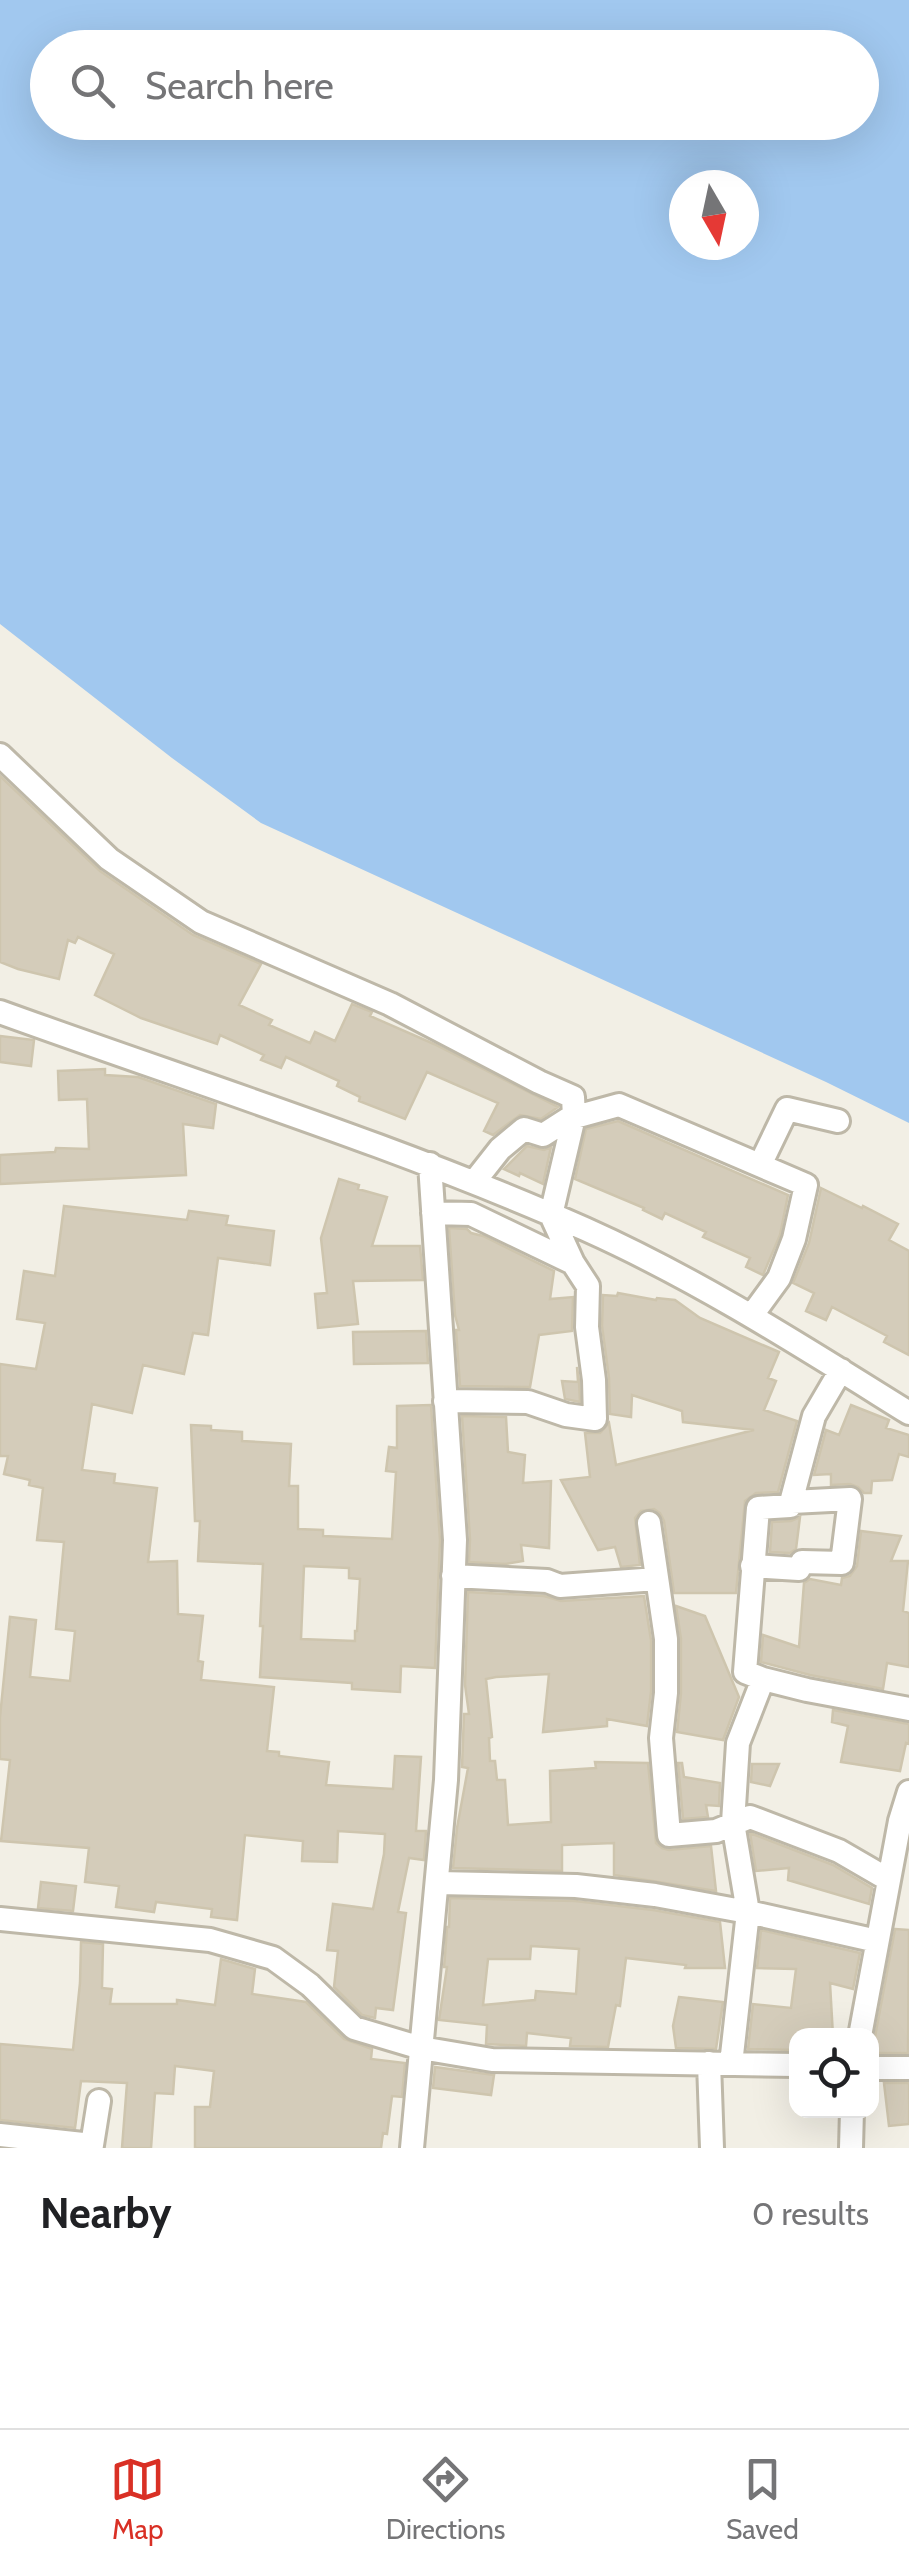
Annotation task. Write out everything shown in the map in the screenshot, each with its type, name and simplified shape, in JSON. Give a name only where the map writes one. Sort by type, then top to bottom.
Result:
[{"type":"street","points":[[0,755],[109,859],[200,922],[390,1004],[573,1098],[574,1117],[550,1215],[588,1286],[596,1419],[566,1415],[528,1402],[446,1401]]},
{"type":"street","points":[[0,1012],[430,1164],[588,1230],[728,1301],[909,1413]]},
{"type":"street","points":[[474,1182],[500,1149],[524,1128],[542,1135],[574,1117],[619,1105],[806,1184],[794,1238],[779,1278],[752,1316]]},
{"type":"street","points":[[760,1165],[787,1109],[838,1121]]},
{"type":"street","points":[[412,2148],[446,1780],[455,1540],[430,1164]]},
{"type":"street","points":[[433,1213],[472,1214],[573,1263]]},
{"type":"street","points":[[841,1370],[814,1416],[790,1506],[758,1508],[745,1672],[808,1690],[909,1708]]},
{"type":"street","points":[[752,1566],[800,1569],[802,1562],[842,1563],[850,1498],[792,1502]]},
{"type":"street","points":[[650,1523],[666,1639],[662,1738],[669,1835],[716,1831],[750,1817],[839,1851],[889,1880]]},
{"type":"street","points":[[454,1576],[547,1581],[560,1586],[658,1579]]},
{"type":"street","points":[[712,2148],[720,2064],[751,1913],[733,1823],[738,1743],[763,1679]]},
{"type":"street","points":[[862,2028],[909,1792]]},
{"type":"street","points":[[438,1883],[576,1886],[655,1895],[878,1942]]},
{"type":"street","points":[[0,1919],[210,1940],[273,1958],[310,1985],[354,2028],[421,2048],[492,2060],[789,2065]]},
{"type":"street","points":[[879,2068],[909,2068]]},
{"type":"street","points":[[0,2135],[92,2146],[99,2101]]},
{"type":"street","points":[[850,2148],[852,2118]]},
{"type":"water","points":[[0,0],[909,0],[909,1123],[261,823],[0,624]]},
{"type":"building","points":[[0,776],[100,871],[193,935],[261,964],[239,1005],[272,1020],[269,1025],[310,1043],[315,1032],[335,1041],[352,1004],[558,1107],[541,1119],[520,1115],[493,1135],[484,1131],[498,1103],[427,1072],[405,1119],[359,1101],[360,1097],[337,1086],[339,1081],[286,1057],[281,1068],[261,1060],[264,1055],[220,1035],[217,1044],[141,1018],[95,995],[114,954],[78,937],[75,943],[68,940],[59,979],[0,962]]},
{"type":"building","points":[[0,1036],[34,1040],[31,1066],[0,1062]]},
{"type":"building","points":[[105,1069],[105,1075],[138,1077],[216,1104],[213,1128],[183,1124],[186,1175],[0,1184],[0,1155],[55,1152],[56,1148],[89,1149],[87,1099],[59,1100],[58,1071]]},
{"type":"building","points":[[618,1121],[788,1195],[780,1235],[763,1275],[746,1267],[750,1258],[703,1237],[706,1232],[665,1213],[662,1219],[575,1179],[586,1129]]},
{"type":"building","points":[[527,1146],[544,1150],[551,1147],[543,1184],[504,1169]]},
{"type":"building","points":[[339,1179],[387,1197],[372,1246],[420,1246],[423,1280],[353,1281],[358,1324],[318,1328],[315,1294],[327,1293],[321,1238]]},
{"type":"building","points":[[821,1188],[898,1224],[889,1240],[909,1251],[909,1355],[884,1342],[887,1336],[832,1307],[826,1320],[806,1311],[814,1293],[793,1283],[809,1243]]},
{"type":"building","points":[[64,1206],[187,1220],[189,1211],[228,1216],[226,1225],[274,1231],[270,1265],[218,1258],[208,1335],[193,1333],[184,1374],[143,1365],[132,1413],[92,1404],[82,1470],[115,1474],[114,1483],[157,1488],[148,1562],[177,1561],[178,1614],[203,1616],[198,1661],[203,1662],[201,1680],[274,1687],[267,1751],[329,1762],[326,1785],[393,1789],[395,1756],[421,1757],[416,1831],[426,1831],[424,1860],[409,1858],[398,1912],[406,1913],[393,2010],[376,2008],[375,2018],[362,2015],[334,1987],[338,1951],[327,1950],[333,1904],[373,1909],[385,1834],[338,1831],[337,1862],[302,1861],[303,1841],[245,1835],[237,1920],[211,1917],[212,1909],[156,1902],[154,1912],[116,1907],[119,1886],[85,1882],[89,1848],[1,1841],[10,1760],[0,1759],[0,1717],[10,1617],[36,1620],[30,1677],[70,1681],[75,1631],[56,1629],[64,1542],[37,1540],[43,1488],[29,1485],[30,1480],[4,1474],[8,1456],[0,1456],[0,1364],[36,1369],[45,1323],[17,1319],[24,1271],[55,1276]]},
{"type":"building","points":[[449,1228],[467,1229],[554,1271],[550,1299],[573,1297],[572,1331],[539,1335],[530,1387],[460,1386]]},
{"type":"building","points":[[618,1293],[675,1300],[700,1318],[779,1352],[768,1378],[776,1381],[764,1410],[797,1421],[778,1492],[756,1493],[745,1501],[736,1593],[674,1593],[664,1521],[654,1509],[641,1511],[635,1518],[640,1565],[621,1567],[615,1547],[598,1550],[561,1480],[590,1477],[585,1433],[600,1433],[609,1423],[616,1465],[754,1430],[683,1422],[682,1411],[632,1395],[631,1417],[610,1414],[603,1295]]},
{"type":"building","points":[[426,1331],[428,1363],[354,1364],[353,1332]]},
{"type":"building","points":[[577,1367],[580,1402],[565,1399],[562,1381],[578,1382]]},
{"type":"building","points":[[431,1405],[440,1540],[435,1668],[401,1666],[400,1692],[352,1689],[352,1683],[260,1677],[263,1564],[198,1561],[200,1521],[195,1521],[191,1425],[242,1432],[242,1441],[291,1444],[289,1486],[298,1486],[298,1529],[323,1530],[323,1536],[392,1539],[396,1472],[386,1471],[389,1447],[397,1448],[397,1406]],"holes":[[[304,1566],[349,1568],[349,1578],[360,1579],[355,1641],[301,1639]]]},
{"type":"building","points":[[851,1405],[889,1420],[886,1428],[909,1435],[909,1457],[899,1454],[892,1480],[872,1481],[871,1493],[850,1484],[831,1485],[831,1474],[814,1475],[826,1430],[839,1435]]},
{"type":"building","points":[[462,1416],[506,1417],[508,1452],[525,1455],[523,1483],[551,1481],[549,1548],[521,1545],[523,1561],[469,1562]]},
{"type":"building","points":[[800,1517],[796,1549],[790,1553],[770,1552],[772,1522]]},
{"type":"building","points":[[861,1531],[901,1536],[891,1561],[908,1561],[903,1611],[909,1613],[909,1667],[887,1663],[883,1689],[761,1662],[763,1635],[799,1647],[804,1583],[810,1579],[841,1585],[842,1578],[850,1576],[857,1566]]},
{"type":"building","points":[[468,1592],[544,1596],[561,1601],[644,1596],[651,1640],[647,1726],[607,1719],[607,1726],[543,1732],[549,1674],[486,1679],[492,1737],[490,1761],[495,1761],[497,1780],[505,1780],[508,1825],[551,1822],[550,1771],[596,1768],[595,1762],[648,1763],[656,1843],[669,1850],[711,1846],[716,1891],[614,1875],[614,1843],[562,1845],[562,1871],[453,1868],[468,1768],[462,1767],[464,1714],[469,1714],[465,1685]]},
{"type":"building","points":[[676,1606],[705,1616],[739,1697],[723,1740],[677,1732],[681,1639]]},
{"type":"building","points":[[833,1710],[909,1724],[909,1744],[906,1743],[900,1771],[841,1762],[848,1726],[832,1722]]},
{"type":"building","points":[[678,1763],[682,1763],[684,1777],[720,1783],[719,1806],[706,1805],[708,1817],[683,1819]]},
{"type":"building","points":[[752,1764],[779,1764],[770,1786],[751,1782]]},
{"type":"building","points":[[750,1833],[833,1865],[872,1888],[869,1904],[788,1880],[789,1868],[756,1871]]},
{"type":"building","points":[[41,1882],[76,1886],[73,1911],[38,1908]]},
{"type":"building","points":[[450,1898],[575,1901],[653,1910],[720,1922],[725,1968],[685,1968],[686,1965],[626,1958],[620,2006],[616,2005],[608,2047],[570,2046],[571,2038],[527,2033],[526,2046],[486,2044],[487,2025],[439,2020]],"holes":[[[531,1946],[579,1949],[576,1994],[536,1991],[535,2000],[483,2005],[488,1959],[530,1959]]]},
{"type":"building","points":[[895,1929],[909,1930],[908,2053],[879,2053],[877,2028]]},
{"type":"building","points":[[761,1930],[860,1953],[853,1989],[830,1983],[833,2028],[789,2028],[789,2050],[748,2049],[753,2004],[791,2008],[796,1969],[757,1968]]},
{"type":"building","points":[[81,1942],[103,1944],[102,1988],[112,1989],[110,2004],[177,2004],[177,2000],[215,2005],[221,1959],[255,1969],[252,1994],[306,2002],[344,2039],[372,2049],[371,2059],[405,2063],[402,2097],[392,2096],[381,2148],[195,2148],[195,2107],[210,2107],[214,2071],[175,2066],[173,2094],[155,2093],[151,2148],[122,2148],[127,2083],[81,2081],[75,2128],[0,2120],[0,2044],[73,2050]]},
{"type":"building","points":[[679,1997],[723,2002],[716,2049],[676,2048],[673,2026]]},
{"type":"building","points":[[435,2067],[494,2075],[491,2095],[433,2088]]},
{"type":"building","points":[[884,2083],[909,2083],[909,2124],[889,2126]]}]
